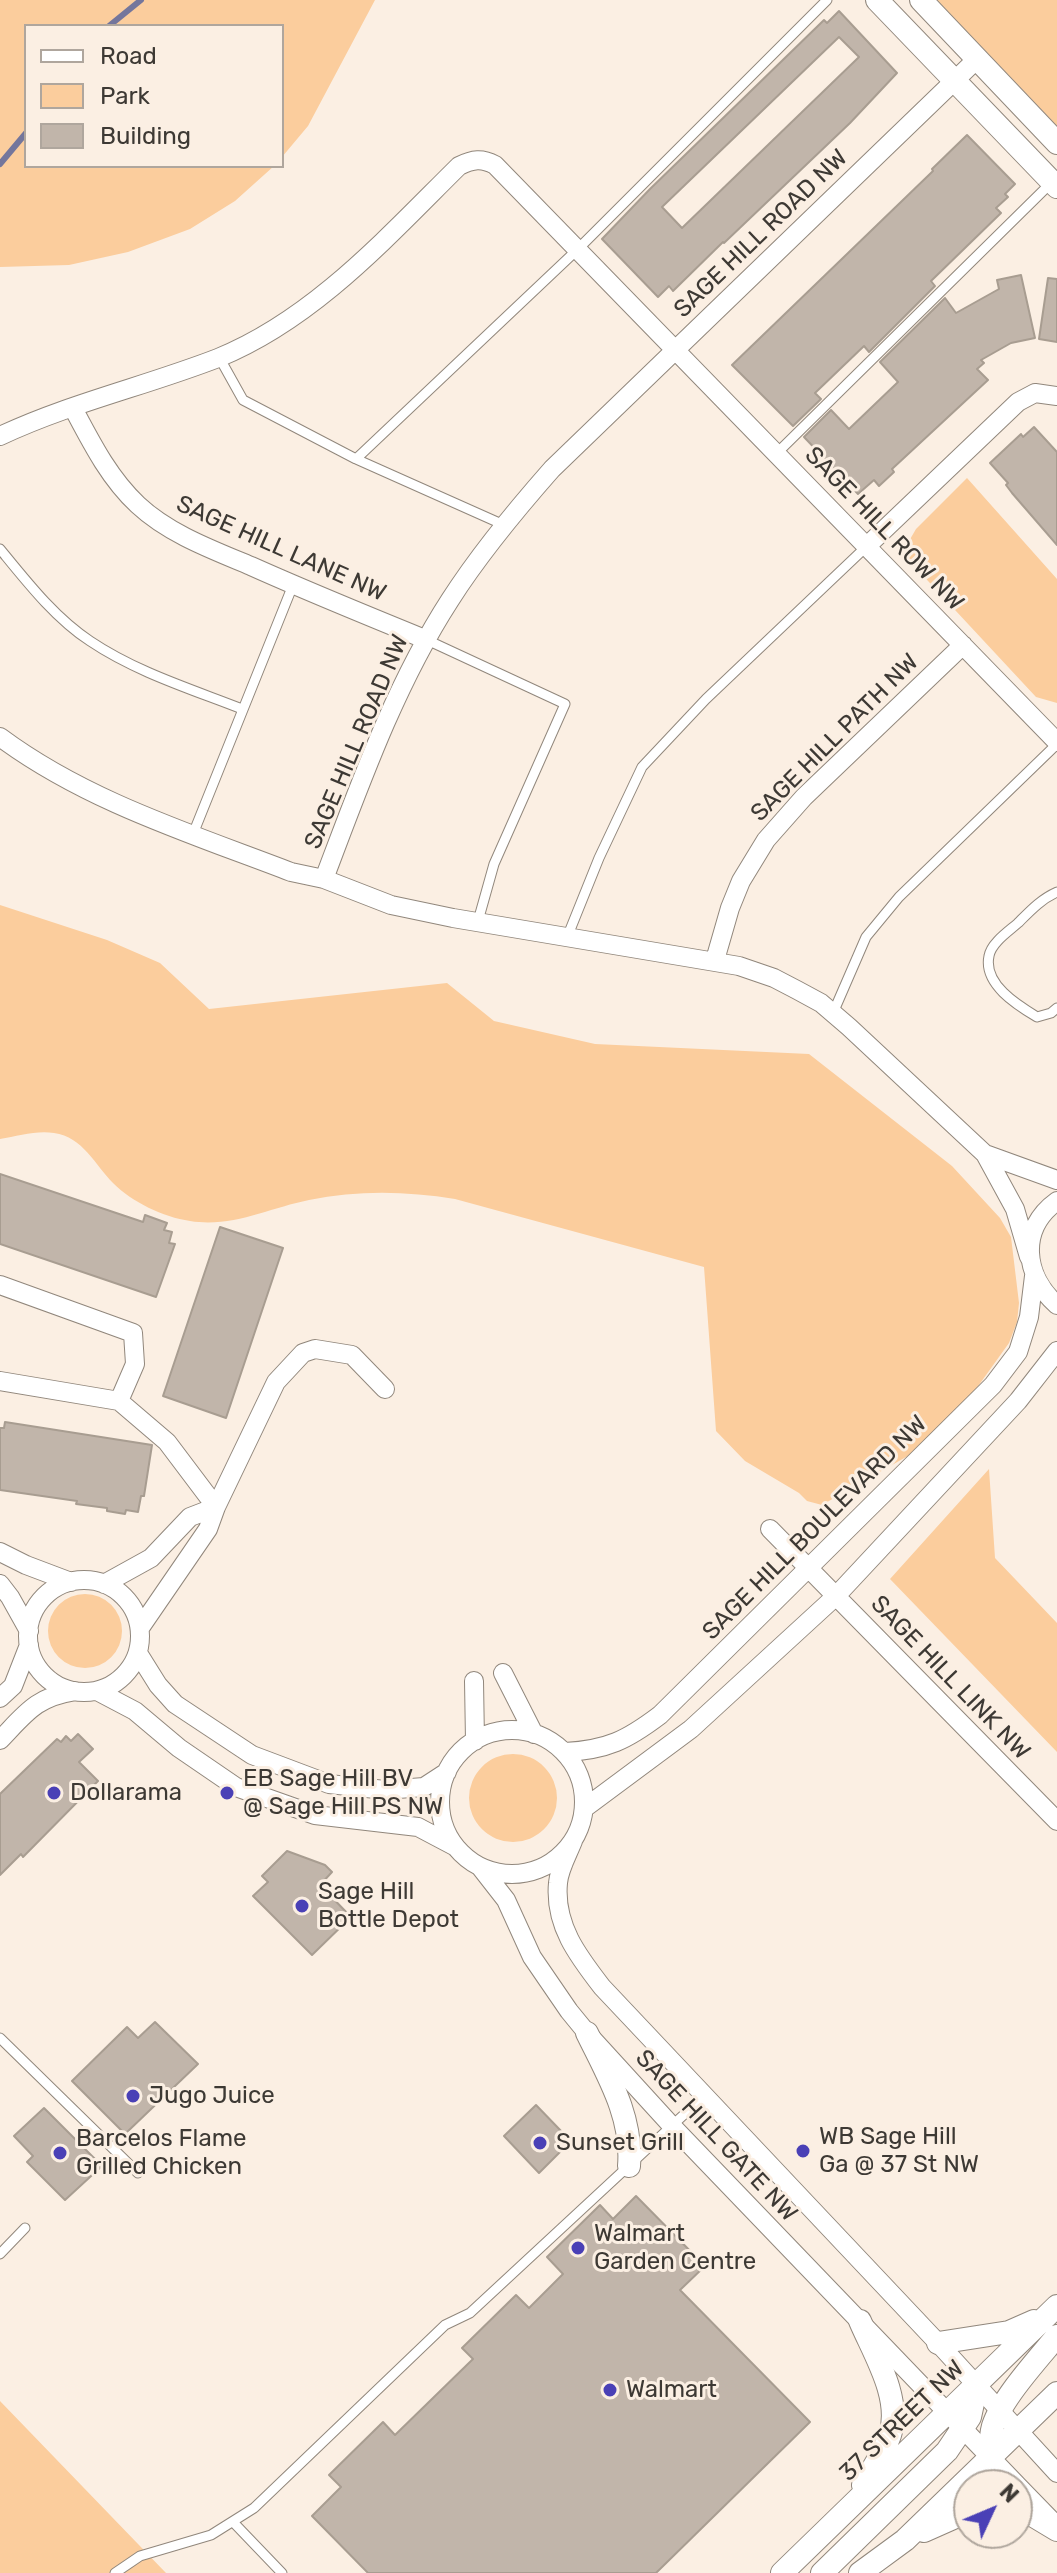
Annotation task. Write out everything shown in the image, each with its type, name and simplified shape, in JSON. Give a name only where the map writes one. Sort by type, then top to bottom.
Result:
[{"type":"street","points":[[877,0],[1055,185]]},
{"type":"street","points":[[921,0],[1057,143]]},
{"type":"street","name":"SAGE HILL ROAD NW","points":[[977,59],[552,469],[504,525],[449,602],[394,704],[324,879],[391,905],[715,960],[774,978],[821,1003],[985,1154],[1015,1209],[1034,1276]]},
{"type":"street","name":"SAGE HILL ROW NW","points":[[219,357],[298,313],[334,285],[459,166],[470,160],[484,160],[495,165],[1057,743]]},
{"type":"street","points":[[0,436],[219,357]]},
{"type":"street","points":[[867,546],[1018,402],[1035,393],[1057,396]]},
{"type":"street","name":"SAGE HILL LANE NW","points":[[73,408],[98,455],[119,484],[138,506],[180,534],[427,640]]},
{"type":"street","name":"SAGE HILL PATH NW","points":[[715,960],[735,895],[753,858],[766,840],[804,797],[963,645]]},
{"type":"street","points":[[0,737],[51,771],[92,792],[291,872],[324,879]]},
{"type":"street","name":"SAGE HILL ROAD NW","points":[[985,1154],[1057,1180]]},
{"type":"street","points":[[1029,1257],[1037,1221],[1057,1201]]},
{"type":"street","points":[[1034,1276],[1043,1292],[1057,1305]]},
{"type":"street","name":"SAGE HILL BOULEVARD NW","points":[[565,1752],[615,1745],[660,1715],[993,1385],[1018,1352],[1029,1317],[1034,1276]]},
{"type":"street","points":[[0,1285],[133,1333],[135,1364],[119,1401]]},
{"type":"street","points":[[140,1628],[208,1529],[276,1382],[303,1353],[315,1349],[352,1355],[385,1389]]},
{"type":"street","points":[[586,1807],[691,1729],[836,1596],[1018,1401],[1057,1351]]},
{"type":"street","points":[[0,1381],[119,1401],[167,1442],[216,1507]]},
{"type":"street","points":[[104,1584],[151,1558],[190,1517],[216,1507]]},
{"type":"street","name":"SAGE HILL LINK NW","points":[[770,1529],[1057,1821]]},
{"type":"street","points":[[0,1552],[71,1582]]},
{"type":"street","points":[[0,1698],[13,1686],[33,1615],[42,1600],[55,1588],[88,1580],[104,1584],[128,1601],[140,1628],[138,1653],[132,1666],[123,1677],[97,1691]]},
{"type":"street","points":[[0,1584],[10,1597],[29,1638],[33,1658],[50,1680],[75,1691]]},
{"type":"street","points":[[138,1653],[158,1685],[175,1704],[252,1755],[329,1784],[385,1790],[424,1787],[447,1772]]},
{"type":"street","points":[[503,1673],[534,1734]]},
{"type":"street","points":[[474,1681],[475,1741]]},
{"type":"street","points":[[0,1740],[33,1706],[52,1695],[97,1691],[135,1711],[179,1748],[236,1787],[315,1815],[418,1827],[455,1847]]},
{"type":"street","points":[[504,1731],[534,1734],[565,1752],[581,1779],[586,1807],[573,1841],[559,1857],[542,1868],[522,1874],[501,1874],[481,1868],[455,1847],[445,1830],[441,1791],[447,1772],[459,1754],[475,1741],[504,1731]]},
{"type":"street","name":"SAGE HILL GATE NW","points":[[573,1841],[558,1881],[558,1908],[565,1934],[578,1956],[602,1987],[1057,2473]]},
{"type":"street","name":"SAGE HILL GATE NW","points":[[481,1868],[506,1900],[532,1957],[587,2033],[671,2125],[1001,2469]]},
{"type":"street","points":[[587,2033],[621,2103],[631,2144],[629,2166]]},
{"type":"street","points":[[938,2343],[1009,2332],[1053,2310]]},
{"type":"street","name":"37 STREET NW","points":[[782,2573],[850,2507],[956,2421],[977,2385],[1053,2310]]},
{"type":"street","points":[[850,2507],[889,2438],[893,2411],[889,2393],[860,2321]]},
{"type":"street","points":[[990,2458],[994,2421],[1030,2368],[1057,2336]]},
{"type":"street","points":[[860,2573],[905,2540],[1057,2393]]},
{"type":"street","points":[[822,2573],[947,2451],[956,2421]]},
{"type":"street","name":"SAGE HILL GATE NW","points":[[1033,2502],[1057,2528]]},
{"type":"street","points":[[1033,2515],[1057,2528]]},
{"type":"street","points":[[905,2540],[953,2518]]},
{"type":"lane","points":[[356,459],[578,249],[827,0]]},
{"type":"lane","points":[[777,453],[1055,185]]},
{"type":"lane","points":[[219,357],[243,400],[356,459],[504,525]]},
{"type":"lane","points":[[568,935],[599,858],[642,767],[706,699],[867,546]]},
{"type":"lane","points":[[0,549],[36,594],[89,641],[136,667],[242,709]]},
{"type":"lane","points":[[193,834],[293,585]]},
{"type":"lane","points":[[427,640],[565,704],[494,864],[478,921]]},
{"type":"lane","points":[[833,1013],[866,937],[899,897],[1057,743]]},
{"type":"lane","points":[[1057,892],[1043,899],[994,946],[989,955],[990,971],[1000,990],[1022,1008],[1037,1017],[1057,1008]]},
{"type":"lane","points":[[0,2038],[138,2173]]},
{"type":"lane","points":[[116,2572],[140,2556],[211,2535],[254,2508],[445,2325],[470,2313],[704,2096]]},
{"type":"lane","points":[[0,2254],[25,2228]]},
{"type":"lane","points":[[234,2523],[282,2573]]},
{"type":"green space","points":[[0,0],[375,0],[308,126],[284,155],[284,24],[24,24],[24,168],[272,168],[235,201],[190,229],[128,252],[69,265],[0,267]]},
{"type":"green space","points":[[937,0],[1057,0],[1057,126]]},
{"type":"green space","points":[[967,478],[1057,579],[1057,703],[1036,697],[902,553],[916,529]]},
{"type":"green space","points":[[0,905],[107,940],[160,963],[209,1009],[447,983],[494,1021],[595,1044],[809,1054],[952,1166],[1000,1218],[1011,1237],[1019,1303],[1017,1322],[1009,1343],[971,1396],[913,1453],[822,1505],[807,1501],[745,1461],[716,1431],[704,1267],[455,1199],[418,1194],[346,1194],[309,1200],[236,1220],[190,1221],[159,1212],[129,1196],[113,1183],[81,1146],[64,1136],[41,1132],[0,1139]]},
{"type":"green space","points":[[989,1469],[995,1558],[1057,1623],[1057,1752],[890,1579]]},
{"type":"green space","points":[[85,1594],[106,1600],[116,1610],[122,1631],[116,1652],[106,1662],[85,1668],[64,1662],[54,1652],[48,1631],[54,1610],[64,1600]]},
{"type":"green space","points":[[513,1754],[530,1757],[544,1767],[554,1781],[557,1798],[554,1815],[544,1829],[530,1839],[513,1842],[496,1839],[482,1829],[472,1815],[469,1798],[472,1781],[482,1767],[496,1757]]},
{"type":"green space","points":[[0,2401],[166,2573],[0,2573]]},
{"type":"building","points":[[839,11],[897,73],[850,123],[673,291],[669,286],[658,297],[602,239],[824,20],[827,23]],"holes":[[[839,37],[859,57],[682,228],[662,207]]]},
{"type":"building","points":[[967,135],[1015,184],[1005,194],[1008,197],[996,208],[1001,213],[931,281],[935,286],[869,352],[864,346],[815,393],[821,399],[793,426],[732,365]]},
{"type":"building","points":[[1021,275],[1035,338],[1011,343],[981,360],[984,363],[977,369],[988,380],[892,469],[894,472],[879,486],[874,480],[858,494],[804,437],[831,410],[849,429],[898,382],[880,362],[945,298],[956,313],[999,289],[997,280]]},
{"type":"building","points":[[1048,278],[1057,279],[1057,342],[1039,339]]},
{"type":"building","points":[[1034,427],[1057,452],[1057,545],[990,463],[1021,434],[1023,437]]},
{"type":"building","points":[[0,1174],[143,1222],[145,1215],[167,1223],[164,1230],[172,1232],[169,1243],[175,1244],[156,1297],[0,1244]]},
{"type":"building","points":[[220,1227],[283,1248],[226,1418],[163,1396]]},
{"type":"building","points":[[5,1422],[152,1445],[144,1496],[141,1496],[138,1512],[126,1510],[125,1514],[76,1504],[77,1501],[0,1490],[0,1428],[4,1428]]},
{"type":"building","points":[[78,1734],[93,1749],[79,1762],[98,1781],[23,1857],[21,1854],[0,1875],[0,1794],[57,1739],[61,1742],[66,1736],[71,1741]]},
{"type":"building","name":"Sage Hill Bottle Depot","points":[[287,1851],[325,1865],[332,1872],[320,1885],[351,1917],[312,1955],[253,1896],[268,1882],[262,1876]]},
{"type":"building","points":[[155,2022],[198,2064],[125,2134],[72,2081],[127,2027],[138,2038]]},
{"type":"building","name":"Sunset Grill","points":[[536,2105],[563,2133],[568,2133],[568,2151],[562,2150],[539,2173],[504,2136]]},
{"type":"building","name":"Barcelos Flame Grilled Chicken","points":[[44,2108],[102,2166],[65,2200],[27,2162],[33,2156],[14,2136]]},
{"type":"building","name":"Walmart","points":[[636,2196],[705,2266],[680,2290],[810,2422],[656,2573],[368,2573],[312,2516],[341,2487],[329,2475],[383,2422],[395,2435],[473,2359],[462,2348],[516,2295],[529,2308],[563,2274],[547,2257],[600,2205],[613,2219]]},
{"type":"waterway","points":[[111,24],[141,0]]},
{"type":"waterway","points":[[0,164],[24,135]]},
{"type":"place","name":"Dollarama","points":[[54,1793]]},
{"type":"place","name":"EB Sage Hill BV @ Sage Hill PS NW","points":[[227,1793]]},
{"type":"place","name":"Sage Hill Bottle Depot","points":[[302,1906]]},
{"type":"place","name":"Jugo Juice","points":[[133,2096]]},
{"type":"place","name":"Sunset Grill","points":[[540,2143]]},
{"type":"place","name":"WB Sage Hill Ga @ 37 St NW","points":[[803,2151]]},
{"type":"place","name":"Barcelos Flame Grilled Chicken","points":[[60,2153]]},
{"type":"place","name":"Walmart Garden Centre","points":[[578,2248]]},
{"type":"place","name":"Walmart","points":[[610,2390]]}]
